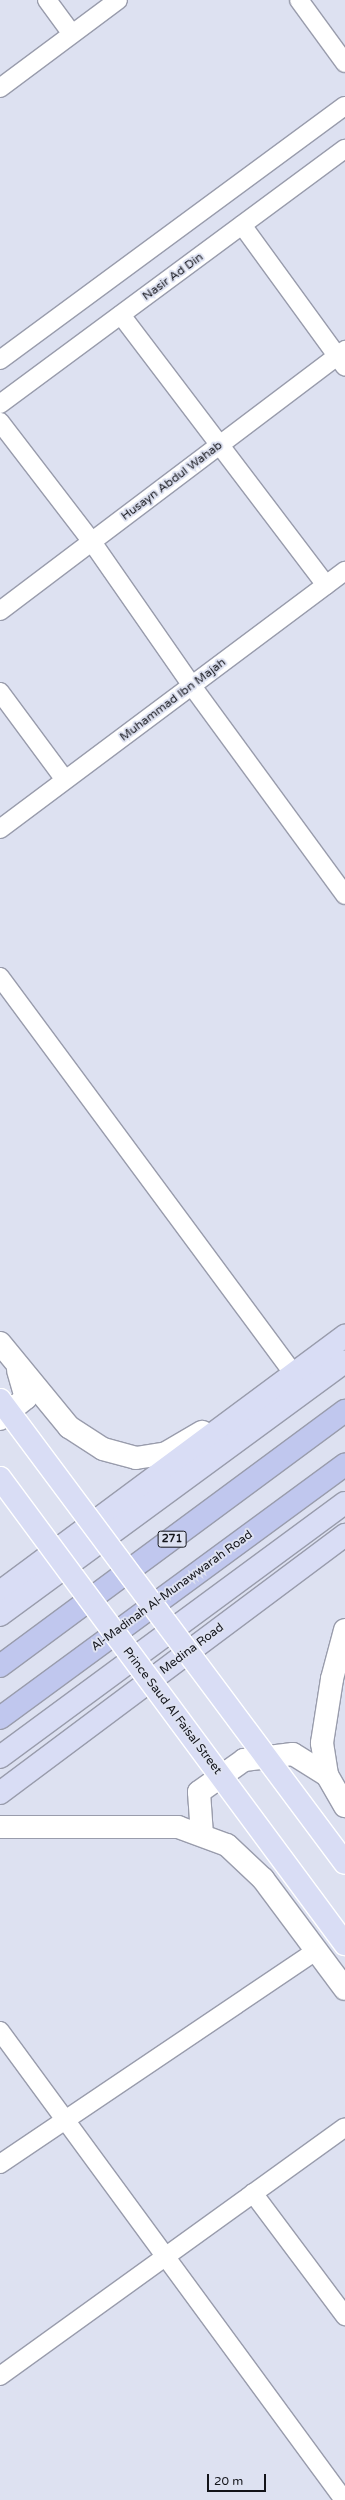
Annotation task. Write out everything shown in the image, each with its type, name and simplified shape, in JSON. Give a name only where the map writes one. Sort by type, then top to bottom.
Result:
[{"type":"highway","name":"271","points":[[0,1666],[345,1411]]},
{"type":"highway","name":"Al-Madinah Al-Munawwarah Road","points":[[0,1718],[345,1465]]},
{"type":"main road","points":[[0,1592],[345,1336]]},
{"type":"main road","points":[[0,1615],[102,1538],[345,1362]]},
{"type":"main road","points":[[0,1400],[102,1538],[172,1628],[345,1863]]},
{"type":"main road","name":"Prince Saud Al Faisal Street","points":[[0,1478],[345,1944]]},
{"type":"main road","points":[[0,1757],[172,1628],[345,1503]]},
{"type":"main road","name":"Medina Road","points":[[0,1793],[345,1535]]},
{"type":"street","points":[[46,0],[72,34]]},
{"type":"street","points":[[0,88],[118,0]]},
{"type":"street","points":[[299,0],[345,63]]},
{"type":"street","points":[[0,360],[345,106]]},
{"type":"street","name":"Nasir Ad Din","points":[[0,404],[345,149]]},
{"type":"street","points":[[242,225],[342,358]]},
{"type":"street","points":[[121,315],[326,585]]},
{"type":"street","name":"Husayn Abdul Wahab","points":[[0,612],[219,445],[342,358]]},
{"type":"street","points":[[0,422],[92,542],[192,686],[345,895]]},
{"type":"street","name":"Muhammad Ibn Majah","points":[[0,829],[345,571]]},
{"type":"street","points":[[0,692],[65,780]]},
{"type":"street","points":[[0,977],[294,1374],[166,1453],[136,1458],[103,1449],[69,1428],[0,1343]]},
{"type":"street","points":[[0,1420],[26,1398],[17,1365]]},
{"type":"street","points":[[345,1630],[332,1679],[322,1743],[327,1775],[345,1806]]},
{"type":"street","points":[[202,1836],[199,1792],[244,1760],[293,1754],[327,1775]]},
{"type":"street","points":[[0,1827],[178,1827],[227,1845],[263,1879],[345,1989]]},
{"type":"street","points":[[0,2164],[316,1950]]},
{"type":"street","points":[[0,2031],[344,2500]]},
{"type":"street","points":[[0,2376],[345,2126]]},
{"type":"street","points":[[253,2193],[345,2316]]}]
